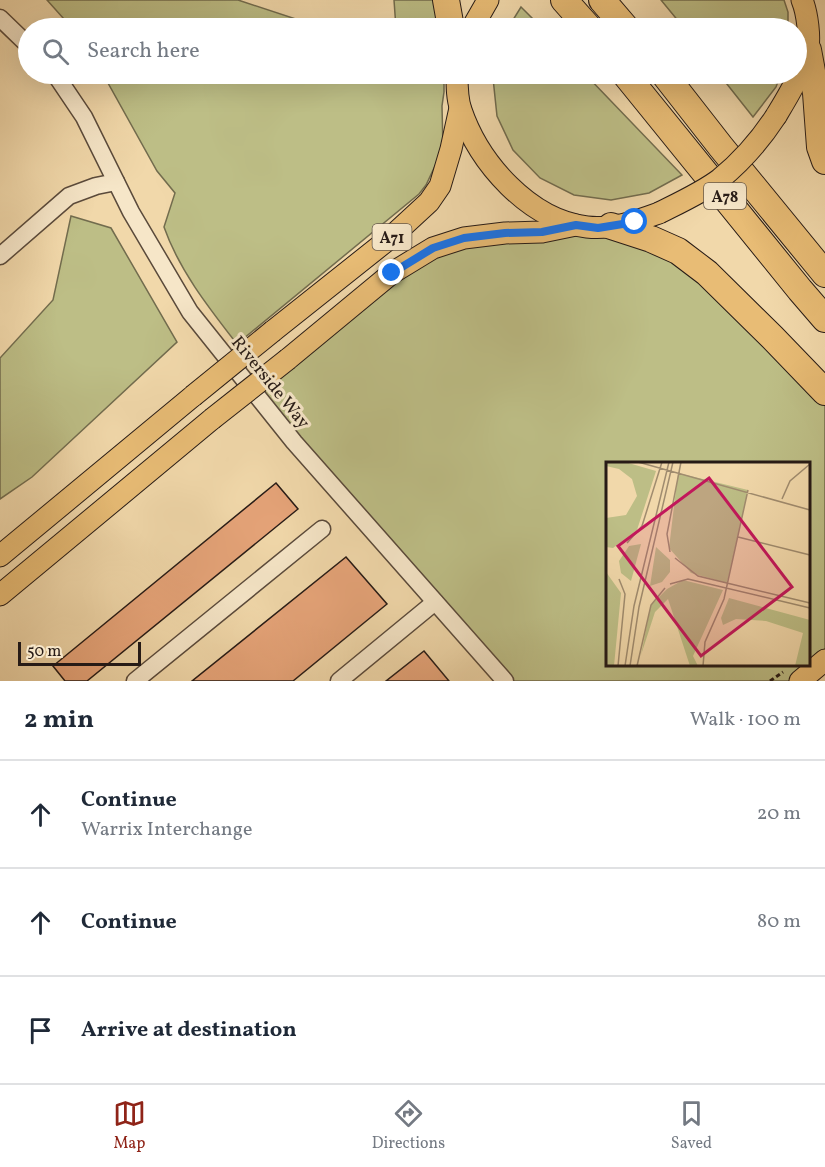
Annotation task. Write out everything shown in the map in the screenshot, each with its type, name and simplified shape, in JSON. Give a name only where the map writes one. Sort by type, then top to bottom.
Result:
[{"type":"highway","points":[[446,0],[449,18]]},
{"type":"highway","points":[[564,0],[580,18]]},
{"type":"highway","points":[[602,0],[617,18]]},
{"type":"highway","points":[[808,50],[816,93],[820,147],[825,161]]},
{"type":"highway","name":"A78","points":[[633,84],[825,319]]},
{"type":"highway","name":"A78","points":[[672,84],[825,274]]},
{"type":"highway","points":[[611,226],[651,238],[678,251],[707,273],[825,393]]},
{"type":"main road","name":"A71","points":[[804,1],[807,18]]},
{"type":"main road","points":[[477,18],[486,2]]},
{"type":"main road","name":"A71","points":[[807,20],[808,50]]},
{"type":"main road","name":"A71","points":[[457,84],[460,108],[471,134],[504,182],[551,217],[576,225],[598,228],[635,222],[660,213],[720,179],[759,141],[794,84]]},
{"type":"main road","name":"A71","points":[[0,556],[193,396],[390,238],[429,202],[440,186],[460,108]]},
{"type":"main road","name":"A71","points":[[0,595],[392,273],[433,248],[464,238],[505,233],[542,232],[576,225]]},
{"type":"main road","points":[[793,676],[825,660]]},
{"type":"street","points":[[0,18],[18,35]]},
{"type":"street","name":"Riverside Way","points":[[62,84],[84,117],[131,212],[190,312],[294,442],[505,681]]},
{"type":"street","points":[[0,256],[69,196],[96,186],[116,182]]},
{"type":"street","points":[[135,681],[322,529]]},
{"type":"street","points":[[339,681],[435,602]]},
{"type":"path","points":[[770,681],[793,676]]},
{"type":"green space","points":[[47,0],[238,0],[293,18],[63,18]]},
{"type":"green space","points":[[394,0],[442,0],[443,18],[395,18]]},
{"type":"green space","points":[[661,0],[784,0],[788,12],[788,18],[676,18]]},
{"type":"green space","points":[[521,7],[532,18],[514,18]]},
{"type":"green space","points":[[109,84],[444,84],[443,149],[426,185],[419,194],[237,344],[186,273],[170,243],[164,227],[175,193],[157,171]]},
{"type":"green space","points":[[494,84],[595,84],[682,175],[649,193],[611,200],[574,195],[540,178],[513,150],[497,116]]},
{"type":"green space","points":[[727,84],[777,84],[753,117]]},
{"type":"green space","points":[[71,216],[111,228],[177,342],[32,477],[0,499],[0,358],[53,300]]},
{"type":"green space","points":[[542,232],[635,233],[689,260],[825,403],[825,660],[800,681],[505,681],[254,386],[433,248]]},
{"type":"building","points":[[276,483],[298,509],[87,681],[65,681],[53,666]]},
{"type":"building","points":[[346,557],[387,604],[293,681],[192,681]]},
{"type":"building","points":[[424,651],[449,681],[386,681]]},
{"type":"route","points":[[392,273],[433,248],[464,238],[505,233],[542,232],[576,225],[598,228],[635,222]]}]
